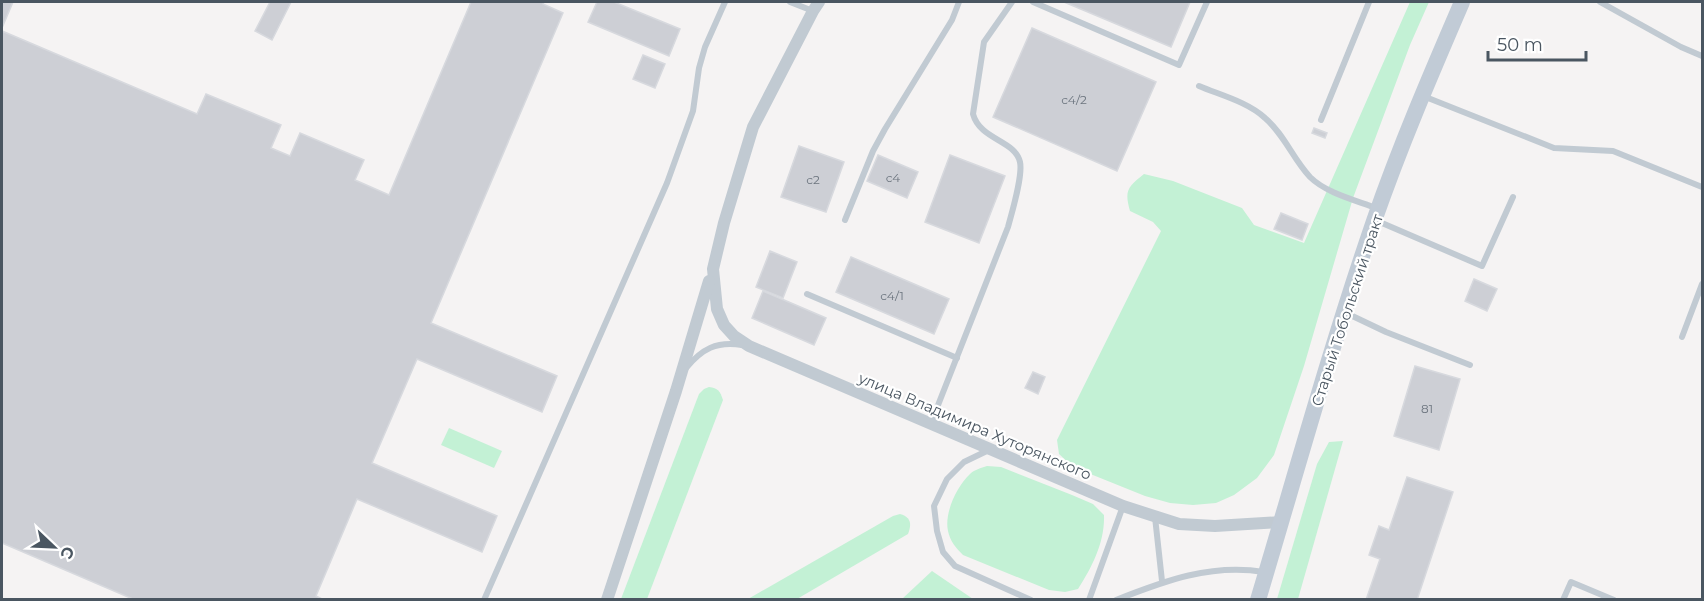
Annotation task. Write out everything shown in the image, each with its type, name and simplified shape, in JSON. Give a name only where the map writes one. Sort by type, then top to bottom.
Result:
[{"type":"street","name":"Старый Тобольский тракт","points":[[1258,600],[1344,312],[1377,215],[1422,96],[1463,2]]},
{"type":"street","name":"улица Владимира Хуторянского","points":[[607,600],[683,371],[753,127],[816,6]]},
{"type":"street","name":"улица Владимира Хуторянского","points":[[713,269],[717,309],[724,325],[748,346],[1123,506],[1155,517],[1179,524],[1200,525],[1282,522]]},
{"type":"lane","points":[[484,600],[667,183],[693,111],[699,68],[705,47],[725,2]]},
{"type":"lane","points":[[790,2],[816,6]]},
{"type":"lane","points":[[845,220],[873,152],[952,20],[959,2]]},
{"type":"lane","points":[[931,423],[1008,227],[1021,165],[1013,151],[982,131],[975,123],[973,114],[984,42],[1012,2]]},
{"type":"lane","points":[[1033,2],[1179,65],[1207,2]]},
{"type":"lane","points":[[1321,120],[1369,2]]},
{"type":"lane","points":[[1600,2],[1702,56]]},
{"type":"lane","points":[[1199,86],[1264,116],[1317,183],[1482,266],[1514,196]]},
{"type":"lane","points":[[1422,96],[1554,148],[1613,151],[1702,187]]},
{"type":"lane","points":[[1682,337],[1702,284]]},
{"type":"lane","points":[[807,294],[957,358]]},
{"type":"lane","points":[[1344,312],[1386,332],[1470,365]]},
{"type":"lane","points":[[683,371],[698,354],[708,348],[733,344],[748,346]]},
{"type":"lane","points":[[992,449],[964,462],[947,478],[934,506],[940,542],[943,552],[955,566],[1031,600]]},
{"type":"lane","points":[[1089,600],[1123,506]]},
{"type":"lane","points":[[1155,517],[1162,581]]},
{"type":"lane","points":[[1116,600],[1186,574],[1243,568],[1266,572]]},
{"type":"lane","points":[[1563,600],[1571,582],[1614,600]]},
{"type":"green space","points":[[1410,2],[1429,2],[1410,45],[1353,198],[1304,366],[1274,455],[1257,478],[1234,495],[1216,503],[1193,505],[1170,503],[1145,496],[1073,467],[1059,454],[1057,440],[1161,231],[1153,222],[1130,211],[1127,198],[1131,186],[1144,174],[1173,181],[1242,208],[1254,225],[1304,243]]},
{"type":"green space","points":[[709,387],[718,390],[723,400],[647,599],[621,599],[699,394]]},
{"type":"green space","points":[[449,428],[502,451],[494,468],[441,445]]},
{"type":"green space","points":[[1343,441],[1298,599],[1277,599],[1317,464],[1329,442]]},
{"type":"green space","points":[[987,466],[1001,467],[1072,495],[1093,504],[1104,515],[1097,554],[1078,589],[1065,592],[1049,590],[963,555],[956,547],[949,535],[947,524],[953,500],[970,474]]},
{"type":"green space","points":[[900,514],[910,521],[908,534],[797,599],[748,599],[893,516]]},
{"type":"green space","points":[[932,571],[973,599],[902,599]]},
{"type":"building","points":[[2,2],[13,2],[2,28]]},
{"type":"building","points":[[270,2],[291,2],[272,40],[255,31]]},
{"type":"building","points":[[471,2],[544,2],[543,4],[563,13],[431,323],[557,376],[542,412],[417,359],[372,463],[497,516],[482,552],[357,499],[316,596],[324,600],[135,600],[2,543],[2,31],[197,114],[206,94],[281,125],[271,148],[290,156],[300,133],[364,160],[355,180],[389,195]]},
{"type":"building","points":[[597,2],[614,2],[680,29],[669,56],[588,22]]},
{"type":"building","points":[[1064,2],[1190,2],[1171,47]]},
{"type":"building","points":[[1032,28],[1156,82],[1117,171],[993,117]]},
{"type":"building","points":[[643,55],[665,64],[655,88],[633,79]]},
{"type":"building","points":[[1314,128],[1327,133],[1325,138],[1312,133]]},
{"type":"building","points":[[799,146],[844,162],[826,212],[781,197]]},
{"type":"building","points":[[878,155],[918,172],[907,198],[867,181]]},
{"type":"building","points":[[950,155],[1005,176],[979,243],[925,222]]},
{"type":"building","points":[[1281,213],[1308,224],[1302,240],[1274,229]]},
{"type":"building","points":[[770,251],[797,262],[783,298],[756,287]]},
{"type":"building","points":[[851,257],[949,299],[934,334],[836,292]]},
{"type":"building","points":[[1474,279],[1497,289],[1487,311],[1465,301]]},
{"type":"building","points":[[763,291],[826,318],[814,345],[752,318]]},
{"type":"building","points":[[1415,366],[1460,379],[1439,450],[1394,436]]},
{"type":"building","points":[[1033,372],[1045,377],[1038,394],[1025,388]]},
{"type":"building","points":[[1407,477],[1453,492],[1417,600],[1366,600],[1380,559],[1369,555],[1379,526],[1389,530]]}]
